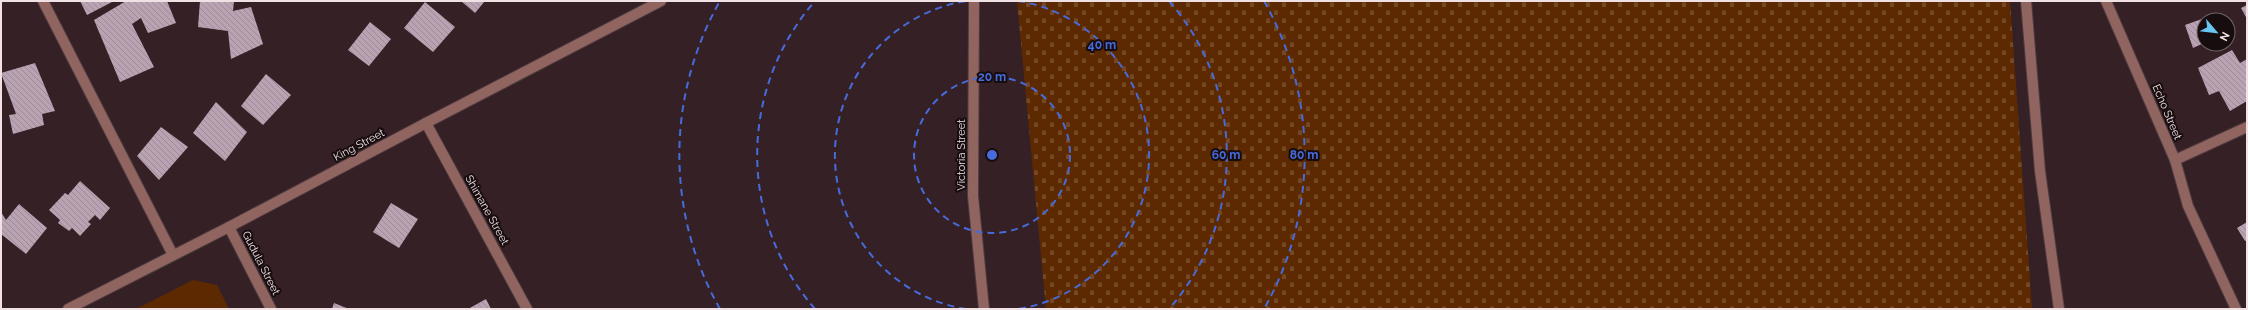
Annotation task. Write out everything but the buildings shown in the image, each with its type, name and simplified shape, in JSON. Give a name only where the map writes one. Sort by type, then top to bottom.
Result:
[{"type":"street","points":[[43,1],[172,255]]},
{"type":"street","name":"King Street","points":[[68,309],[229,227],[426,122],[661,1]]},
{"type":"street","name":"Victoria Street","points":[[974,1],[973,196],[984,309]]},
{"type":"street","points":[[2026,1],[2040,171],[2059,309]]},
{"type":"street","name":"Echo Street","points":[[2106,1],[2175,160],[2188,206],[2236,309]]},
{"type":"street","name":"Shimane Street","points":[[426,122],[527,309]]},
{"type":"street","points":[[2175,160],[2247,127]]},
{"type":"street","name":"Gudula Street","points":[[229,227],[272,309]]},
{"type":"green space","points":[[1017,1],[2010,1],[2032,309],[1046,309]]},
{"type":"green space","points":[[193,280],[217,285],[229,309],[136,309]]}]
